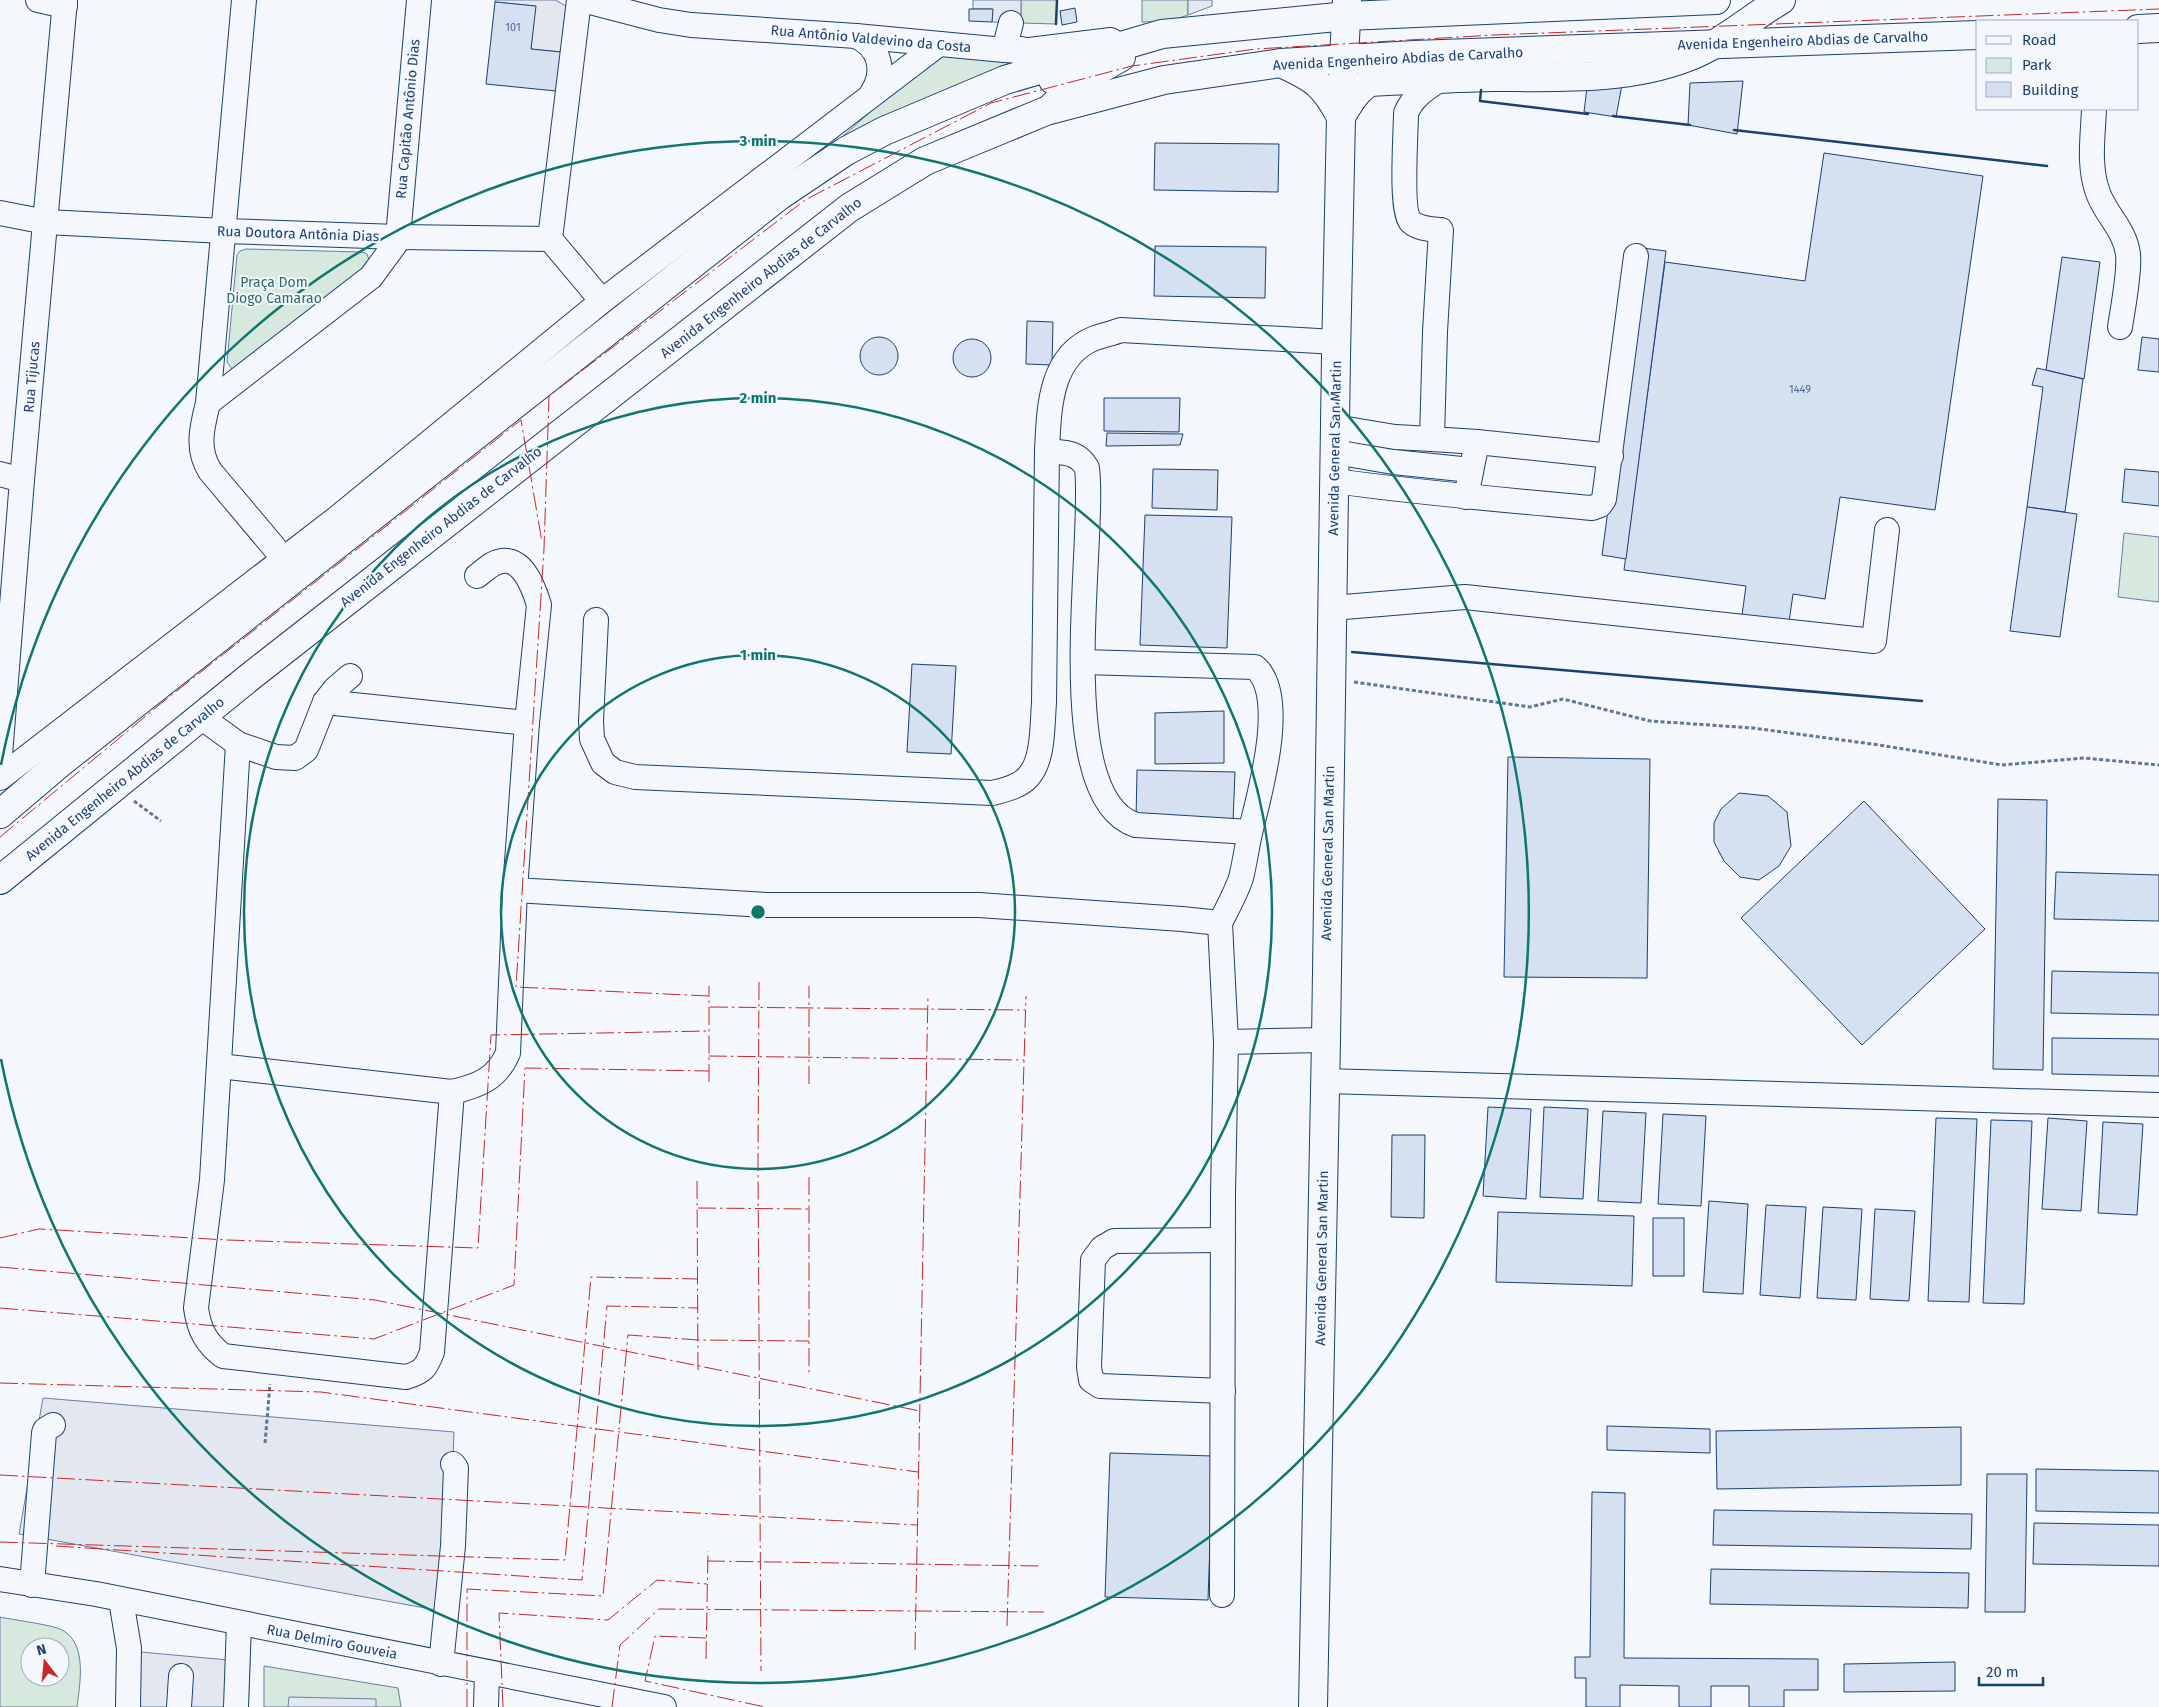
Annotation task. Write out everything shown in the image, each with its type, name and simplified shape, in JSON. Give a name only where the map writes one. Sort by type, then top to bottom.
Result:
[{"type":"main road","points":[[1373,0],[1400,14]]},
{"type":"main road","points":[[1046,111],[1088,76],[1111,62],[1156,42],[1284,10],[1333,6],[1400,14],[1716,0]]},
{"type":"main road","points":[[1368,82],[1442,78],[1578,77],[1624,73],[1663,66],[1717,44],[1756,14],[1781,0]]},
{"type":"main road","points":[[0,814],[60,763],[779,196],[846,151],[884,131],[1004,80],[1162,34],[1282,22],[1333,6]]},
{"type":"main road","points":[[1282,22],[1333,6]]},
{"type":"main road","name":"Avenida General San Martin","points":[[1313,1707],[1326,1040],[1336,342],[1341,116],[1346,59],[1333,6]]},
{"type":"main road","points":[[2139,29],[2159,28]]},
{"type":"main road","name":"Avenida Engenheiro Abdias de Carvalho","points":[[0,880],[251,676],[849,208],[926,161],[1046,111],[1164,80],[1281,64],[1414,55],[1976,35]]},
{"type":"main road","points":[[1013,50],[1034,54],[1048,67],[1054,84],[1053,96],[1046,111]]},
{"type":"main road","points":[[1281,64],[1311,77],[1323,87],[1341,116],[1353,95],[1368,82],[1414,55]]},
{"type":"street","points":[[38,0],[65,3]]},
{"type":"street","points":[[244,0],[208,403],[201,433],[201,446],[206,463],[284,559]]},
{"type":"street","name":"Rua Capitão Antônio Dias","points":[[398,237],[419,0]]},
{"type":"street","points":[[580,0],[550,239],[602,301]]},
{"type":"street","name":"Rua Antônio Valdevino da Costa","points":[[580,0],[659,20],[691,25],[856,36],[1013,50],[1162,34]]},
{"type":"street","name":"Rua Tijucas","points":[[0,755],[11,477],[46,222],[65,3]]},
{"type":"street","points":[[1011,23],[1013,50]]},
{"type":"street","points":[[856,36],[869,44],[880,63],[879,79],[872,93]]},
{"type":"street","points":[[0,778],[337,518],[602,301],[872,93],[939,44]]},
{"type":"street","points":[[1432,439],[1435,332],[1441,230],[1427,228],[1410,221],[1407,214],[1404,179],[1406,113],[1410,103],[1419,93],[1442,78]]},
{"type":"street","points":[[2094,110],[2092,166],[2097,192],[2125,238],[2128,256],[2120,327]]},
{"type":"street","name":"Rua Doutora Antônia Dias","points":[[0,213],[46,222],[224,231],[398,237],[550,239]]},
{"type":"street","points":[[208,403],[371,278],[398,237]]},
{"type":"street","points":[[1335,481],[1395,490],[1592,508],[1600,505],[1604,499],[1611,456],[1636,256]]},
{"type":"street","points":[[596,620],[591,721],[592,739],[603,762],[615,772],[635,777],[992,793],[1011,787],[1028,777],[1039,753],[1044,702],[1049,403],[1056,379],[1070,357],[1094,338],[1121,330],[1336,342]]},
{"type":"street","points":[[1335,440],[1395,437],[1432,439],[1611,456]]},
{"type":"street","points":[[1335,440],[1393,462],[1471,470]]},
{"type":"street","points":[[1466,496],[1477,442]]},
{"type":"street","points":[[1047,451],[1075,454],[1083,461],[1087,468],[1083,662],[1086,738],[1091,765],[1100,785],[1117,816],[1136,825],[1250,832]]},
{"type":"street","points":[[1332,608],[1464,597],[1874,641],[1887,530]]},
{"type":"street","points":[[219,1066],[452,1092],[476,1086],[490,1078],[503,1066],[508,1053],[515,890],[527,723],[539,605],[534,586],[523,569],[510,561],[495,563],[477,576]]},
{"type":"street","points":[[1083,662],[1255,667],[1262,673],[1270,693],[1270,732],[1266,765],[1240,880],[1220,923],[1226,1042],[1223,1240],[1222,1594]]},
{"type":"street","points":[[201,717],[238,744],[276,757],[300,757],[306,750],[325,702],[335,689],[350,676]]},
{"type":"street","points":[[325,702],[527,723]]},
{"type":"street","points":[[238,744],[212,1180],[196,1308],[198,1323],[210,1346],[223,1356],[406,1377],[416,1374],[426,1367],[432,1352],[452,1092]]},
{"type":"street","points":[[515,890],[766,905],[980,905],[1220,923]]},
{"type":"street","points":[[1226,1042],[1326,1040]]},
{"type":"street","points":[[1325,1081],[2159,1105]]},
{"type":"street","points":[[1222,1392],[1100,1386],[1092,1380],[1089,1367],[1093,1260],[1102,1248],[1114,1242],[1223,1240]]},
{"type":"street","points":[[32,1584],[44,1433],[52,1425]]},
{"type":"street","points":[[441,1664],[453,1546],[456,1468],[453,1464]]},
{"type":"street","name":"Rua Delmiro Gouveia","points":[[0,1579],[120,1600],[664,1707]]},
{"type":"street","points":[[120,1600],[129,1648],[128,1707]]},
{"type":"street","points":[[236,1707],[239,1623]]},
{"type":"street","points":[[486,1707],[487,1672]]},
{"type":"street","points":[[179,1707],[181,1676]]},
{"type":"path","points":[[1331,679],[1530,707],[1563,699],[1650,721],[1753,728],[1879,745],[2002,765],[2084,758],[2159,765]]},
{"type":"path","points":[[116,787],[161,821]]},
{"type":"path","points":[[265,1443],[272,1363]]},
{"type":"green space","points":[[1021,0],[1057,0],[1056,24],[1021,23]]},
{"type":"green space","points":[[1142,0],[1188,0],[1188,15],[1171,21],[1142,22]]},
{"type":"green space","points":[[937,52],[1018,59],[880,121],[804,171]]},
{"type":"green space","name":"Praça Dom Diogo Camarao","points":[[246,249],[362,252],[367,254],[370,263],[232,369],[227,362],[237,255],[240,251]]},
{"type":"green space","points":[[2124,533],[2159,537],[2159,602],[2118,597]]},
{"type":"green space","points":[[0,1617],[59,1629],[64,1631],[70,1637],[71,1638],[79,1655],[80,1666],[77,1707],[0,1707]]},
{"type":"green space","points":[[264,1666],[398,1688],[401,1707],[264,1707]]},
{"type":"shaded area","points":[[495,0],[555,0],[566,6],[561,52],[531,49],[535,6],[495,2]]},
{"type":"shaded area","points":[[973,0],[1021,0],[1021,23],[992,22],[992,9],[973,9]]},
{"type":"shaded area","points":[[1188,0],[1212,0],[1212,6],[1188,15]]},
{"type":"shaded area","points":[[43,1398],[454,1432],[447,1612],[19,1534]]},
{"type":"shaded area","points":[[119,1650],[250,1662],[248,1707],[118,1707]]},
{"type":"shaded area","points":[[289,1697],[376,1699],[376,1707],[288,1707]]},
{"type":"building","points":[[495,2],[536,6],[531,49],[561,52],[556,91],[486,84]]},
{"type":"building","points":[[1075,8],[1077,22],[1062,25],[1060,11]]},
{"type":"building","points":[[969,9],[993,9],[992,22],[969,21]]},
{"type":"building","points":[[1588,79],[1623,79],[1616,117],[1584,112]]},
{"type":"building","points":[[1743,81],[1737,134],[1688,125],[1690,83]]},
{"type":"building","points":[[1155,143],[1279,144],[1278,192],[1154,190]]},
{"type":"building","points":[[1824,153],[1983,176],[1935,510],[1840,497],[1825,599],[1793,594],[1789,622],[1742,615],[1746,586],[1624,570],[1665,262],[1805,281]]},
{"type":"building","points":[[1155,246],[1266,247],[1265,298],[1154,296]]},
{"type":"building","points":[[1643,248],[1666,251],[1626,559],[1602,555]]},
{"type":"building","points":[[2062,257],[2100,262],[2084,379],[2046,370]]},
{"type":"building","points":[[1027,321],[1053,322],[1052,365],[1026,364]]},
{"type":"building","points":[[879,337],[893,342],[898,356],[893,370],[879,375],[865,370],[860,356],[865,342]]},
{"type":"building","points":[[2142,337],[2159,339],[2159,372],[2138,370]]},
{"type":"building","points":[[972,339],[986,344],[991,358],[986,372],[972,377],[958,372],[953,358],[958,344]]},
{"type":"building","points":[[2037,368],[2083,379],[2065,512],[2027,507],[2043,387],[2032,385]]},
{"type":"building","points":[[1104,398],[1180,398],[1179,432],[1104,431]]},
{"type":"building","points":[[1107,433],[1183,434],[1180,445],[1106,446]]},
{"type":"building","points":[[1153,469],[1218,470],[1217,510],[1152,508]]},
{"type":"building","points":[[2125,469],[2159,472],[2159,506],[2122,502]]},
{"type":"building","points":[[2027,507],[2077,514],[2060,637],[2010,631]]},
{"type":"building","points":[[1145,515],[1232,517],[1227,648],[1140,645]]},
{"type":"building","points":[[912,664],[956,666],[951,754],[907,752]]},
{"type":"building","points":[[1224,711],[1224,763],[1155,764],[1155,713]]},
{"type":"building","points":[[1508,757],[1650,759],[1647,978],[1504,977]]},
{"type":"building","points":[[1137,770],[1235,772],[1233,822],[1136,820]]},
{"type":"building","points":[[1739,793],[1768,796],[1787,812],[1791,846],[1779,866],[1759,880],[1740,877],[1724,861],[1714,842],[1714,823],[1721,809]]},
{"type":"building","points":[[1998,799],[2047,800],[2043,1070],[1993,1069]]},
{"type":"building","points":[[1864,801],[1985,929],[1862,1045],[1741,918]]},
{"type":"building","points":[[2056,872],[2159,875],[2159,921],[2054,919]]},
{"type":"building","points":[[2052,971],[2159,973],[2159,1015],[2051,1013]]},
{"type":"building","points":[[2052,1038],[2159,1039],[2159,1076],[2052,1074]]},
{"type":"building","points":[[1488,1107],[1531,1109],[1526,1199],[1483,1196]]},
{"type":"building","points":[[1544,1107],[1588,1109],[1583,1199],[1540,1197]]},
{"type":"building","points":[[1603,1111],[1646,1113],[1641,1203],[1598,1201]]},
{"type":"building","points":[[1663,1114],[1706,1116],[1701,1206],[1658,1204]]},
{"type":"building","points":[[1936,1118],[1977,1119],[1969,1302],[1928,1301]]},
{"type":"building","points":[[2048,1118],[2087,1121],[2081,1211],[2042,1209]]},
{"type":"building","points":[[1991,1120],[2032,1121],[2024,1304],[1983,1303]]},
{"type":"building","points":[[2103,1122],[2143,1124],[2137,1215],[2098,1213]]},
{"type":"building","points":[[1392,1135],[1425,1135],[1424,1218],[1391,1217]]},
{"type":"building","points":[[1709,1201],[1748,1204],[1743,1294],[1703,1292]]},
{"type":"building","points":[[1766,1205],[1806,1207],[1800,1298],[1760,1295]]},
{"type":"building","points":[[1823,1207],[1862,1209],[1856,1300],[1817,1298]]},
{"type":"building","points":[[1875,1209],[1915,1211],[1909,1301],[1870,1299]]},
{"type":"building","points":[[1498,1212],[1634,1216],[1632,1286],[1496,1282]]},
{"type":"building","points":[[1653,1218],[1684,1218],[1684,1276],[1653,1276]]},
{"type":"building","points":[[1607,1426],[1710,1429],[1710,1453],[1607,1450]]},
{"type":"building","points":[[1961,1427],[1961,1485],[1717,1489],[1716,1431]]},
{"type":"building","points":[[1110,1453],[1213,1456],[1208,1600],[1105,1597]]},
{"type":"building","points":[[2036,1469],[2159,1471],[2159,1513],[2036,1511]]},
{"type":"building","points":[[1987,1474],[2027,1474],[2025,1612],[1985,1612]]},
{"type":"building","points":[[1592,1492],[1625,1493],[1624,1658],[1818,1659],[1818,1690],[1784,1690],[1784,1707],[1749,1707],[1749,1686],[1711,1686],[1711,1707],[1679,1707],[1679,1686],[1620,1685],[1620,1707],[1586,1707],[1586,1678],[1575,1678],[1575,1657],[1590,1657]]},
{"type":"building","points":[[1714,1510],[1972,1514],[1971,1549],[1713,1545]]},
{"type":"building","points":[[2034,1523],[2159,1525],[2159,1566],[2033,1564]]},
{"type":"building","points":[[1711,1569],[1969,1573],[1968,1608],[1710,1604]]},
{"type":"building","points":[[1955,1662],[1955,1691],[1844,1692],[1844,1664]]},
{"type":"wall","points":[[1056,24],[1057,0]]},
{"type":"wall","points":[[1481,90],[1480,101],[1588,114]]},
{"type":"wall","points":[[1613,116],[1690,125]]},
{"type":"wall","points":[[1734,130],[2047,166]]},
{"type":"wall","points":[[1352,652],[1922,701]]},
{"type":"power","points":[[709,996],[516,987],[544,549],[549,396],[805,200],[991,103],[1132,66],[1256,49],[1494,35],[2159,9]]},
{"type":"power","points":[[0,837],[164,701],[521,420],[542,542]]},
{"type":"power","points":[[759,982],[758,1164],[761,1671]]},
{"type":"power","points":[[709,986],[709,1082]]},
{"type":"power","points":[[809,986],[809,1084]]},
{"type":"power","points":[[915,1650],[928,995]]},
{"type":"power","points":[[1007,1626],[1026,996]]},
{"type":"power","points":[[710,1007],[1025,1010]]},
{"type":"power","points":[[0,1238],[39,1229],[227,1240],[478,1248],[491,1035],[709,1031]]},
{"type":"power","points":[[709,1056],[1024,1060]]},
{"type":"power","points":[[0,1308],[374,1339],[514,1285],[525,1068],[709,1071]]},
{"type":"power","points":[[809,1177],[809,1373]]},
{"type":"power","points":[[697,1181],[698,1372]]},
{"type":"power","points":[[698,1208],[809,1209]]},
{"type":"power","points":[[0,1267],[375,1300],[920,1411]]},
{"type":"power","points":[[0,1542],[565,1560],[591,1277],[698,1279]]},
{"type":"power","points":[[56,1546],[582,1580],[607,1306],[698,1308]]},
{"type":"power","points":[[467,1707],[467,1589],[603,1596],[628,1335],[698,1340],[809,1341]]},
{"type":"power","points":[[0,1383],[321,1392],[918,1472]]},
{"type":"power","points":[[0,1475],[917,1525]]},
{"type":"power","points":[[706,1659],[708,1551]]},
{"type":"power","points":[[707,1561],[1041,1566]]},
{"type":"power","points":[[503,1707],[499,1613],[608,1620],[657,1580],[707,1584]]},
{"type":"power","points":[[612,1707],[620,1645],[659,1609],[1044,1612]]},
{"type":"power","points":[[706,1638],[655,1636],[645,1681],[765,1707]]}]
